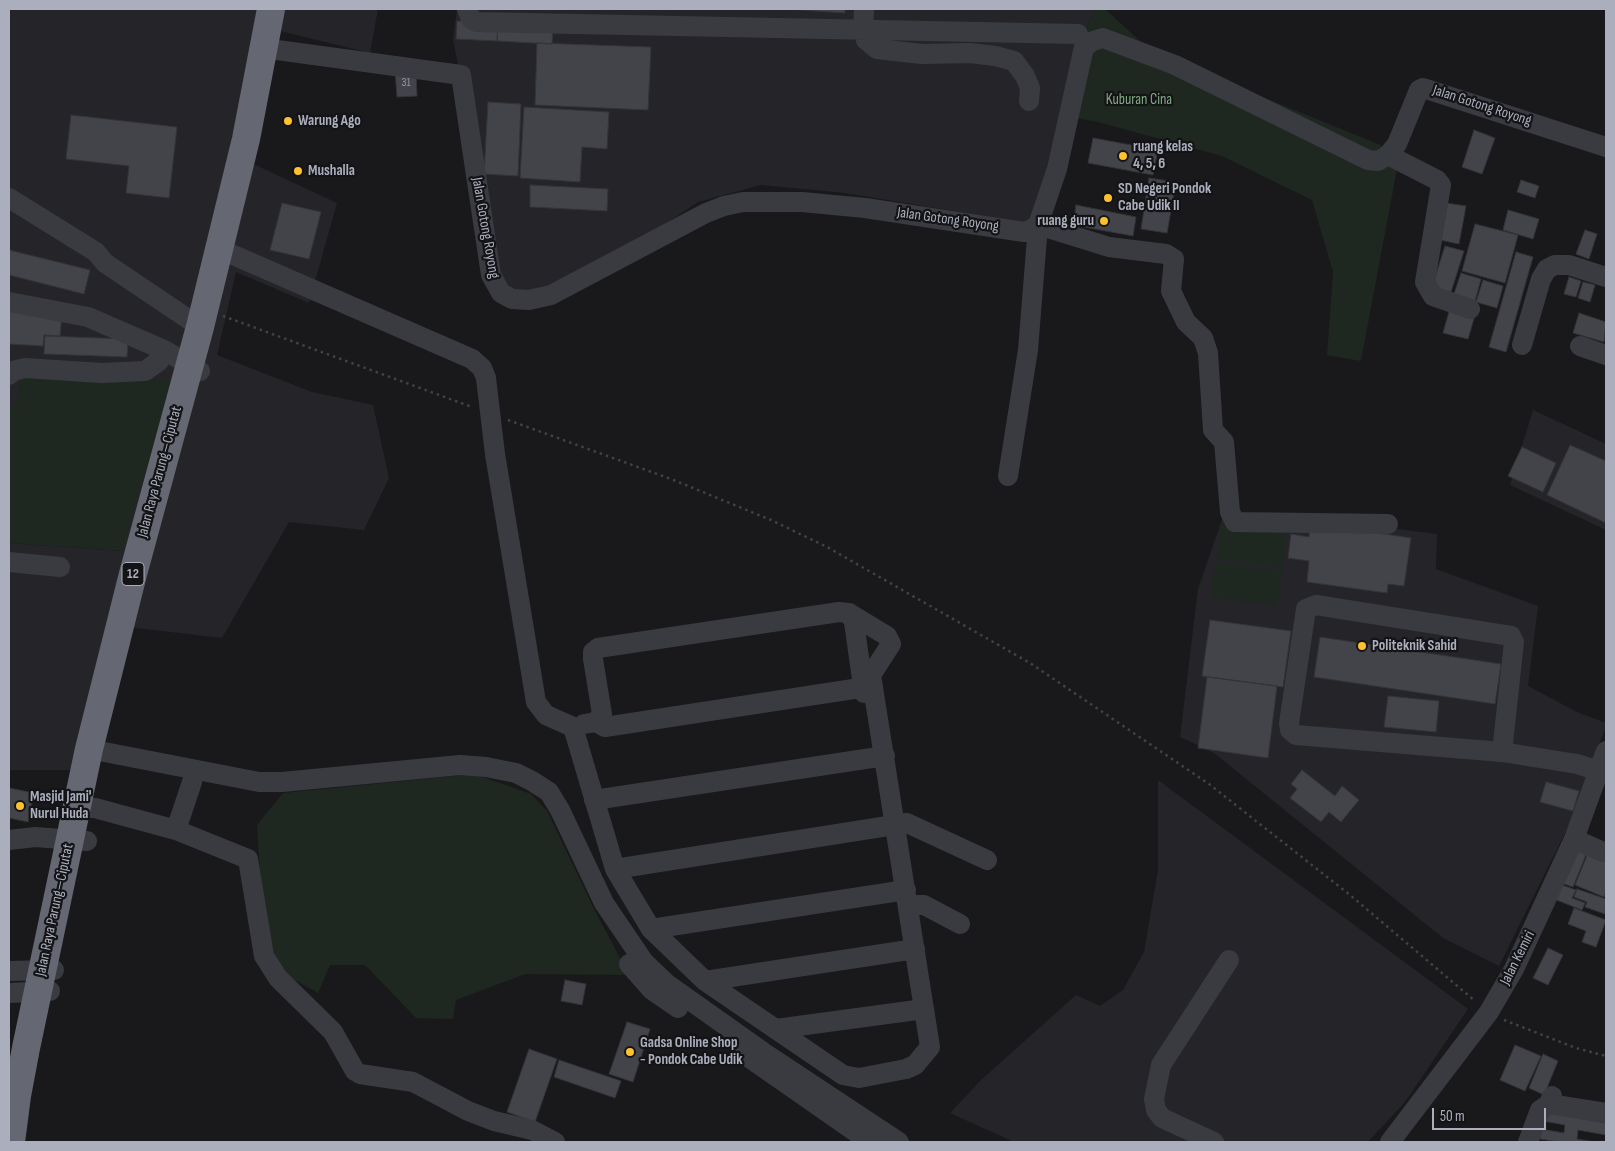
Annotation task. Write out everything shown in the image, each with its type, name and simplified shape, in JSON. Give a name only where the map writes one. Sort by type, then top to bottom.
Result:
[{"type":"highway","name":"Jalan Raya Parung—Ciputat","points":[[196,368],[200,327],[246,139],[271,9]]},
{"type":"highway","name":"Jalan Raya Parung—Ciputat","points":[[11,1142],[17,1089],[39,1052],[47,980],[86,808],[95,755],[196,368],[231,254],[260,142],[285,9]]},
{"type":"highway","name":"Jalan Raya Parung—Ciputat","points":[[17,1089],[29,1142]]},
{"type":"street","points":[[467,9],[468,15],[476,22],[1078,34]]},
{"type":"street","points":[[864,9],[863,31],[866,40],[877,49],[913,53],[995,56],[1014,61],[1025,76],[1030,88],[1029,101]]},
{"type":"street","points":[[1008,476],[1028,350],[1038,225],[1057,169],[1084,48],[1093,41],[1103,38],[1175,65],[1368,160],[1378,161],[1388,155],[1437,180],[1441,184],[1425,282],[1433,296],[1470,309]]},
{"type":"street","name":"Jalan Gotong Royong","points":[[277,50],[461,75],[491,275],[501,294],[512,300],[529,300],[551,295],[706,214],[743,202],[784,201],[865,208],[1024,232],[1038,225]]},
{"type":"street","name":"Jalan Gotong Royong","points":[[1388,155],[1397,144],[1419,90],[1423,88],[1606,147]]},
{"type":"street","points":[[9,198],[96,252],[106,263],[200,327]]},
{"type":"street","points":[[1038,225],[1109,247],[1166,254],[1174,259],[1171,291],[1186,322],[1203,338],[1208,353],[1213,430],[1224,442],[1230,512],[1235,522],[1388,524]]},
{"type":"street","points":[[231,254],[472,359],[482,368],[486,378],[495,454],[536,702],[546,715],[573,727],[599,718]]},
{"type":"street","points":[[1522,345],[1541,279],[1547,269],[1555,265],[1569,265],[1606,276]]},
{"type":"street","points":[[9,302],[88,317],[164,350],[196,368]]},
{"type":"street","points":[[1580,346],[1606,354]]},
{"type":"street","points":[[9,375],[13,371],[25,368],[102,373],[145,371],[159,362],[164,350]]},
{"type":"street","points":[[9,562],[60,567]]},
{"type":"street","points":[[1502,752],[1514,642],[1511,636],[1505,633],[1316,605],[1306,609],[1289,724],[1290,730],[1296,735],[1502,752],[1577,764],[1600,771]]},
{"type":"street","points":[[573,727],[615,868],[651,929],[705,981],[843,1075],[859,1078],[906,1069],[915,1065],[920,1058],[918,1010],[902,896],[867,682],[854,622],[849,612]]},
{"type":"street","points":[[849,612],[887,636],[891,644],[867,682],[604,727],[599,718],[593,659],[593,652],[598,648],[849,612]]},
{"type":"street","name":"Jalan Kemiri","points":[[1390,1142],[1489,1012],[1514,969],[1574,840],[1606,751]]},
{"type":"street","points":[[95,755],[192,782],[244,789],[277,789],[454,772],[487,775],[510,780],[541,798],[553,816],[596,909],[630,966],[652,990],[870,1142]]},
{"type":"street","points":[[95,755],[259,782],[282,782],[460,765],[486,767],[516,773],[548,792],[560,810],[604,904],[644,962],[667,984],[755,1046],[899,1142]]},
{"type":"street","points":[[594,800],[879,756]]},
{"type":"street","points":[[176,830],[192,782]]},
{"type":"street","points":[[86,808],[176,830],[248,859],[264,956],[278,978],[333,1032],[355,1070],[360,1074],[413,1082],[468,1111],[494,1121],[532,1130],[555,1142]]},
{"type":"street","points":[[615,868],[889,825],[914,824],[987,860]]},
{"type":"street","points":[[9,840],[35,837],[79,840]]},
{"type":"street","points":[[1574,840],[1604,852]]},
{"type":"street","points":[[651,929],[902,896],[960,924]]},
{"type":"street","points":[[705,981],[909,950]]},
{"type":"street","points":[[1214,1142],[1162,1118],[1156,1110],[1154,1099],[1161,1065],[1229,960]]},
{"type":"street","points":[[9,971],[47,980]]},
{"type":"street","points":[[9,993],[47,980]]},
{"type":"street","points":[[776,1029],[918,1010]]},
{"type":"street","points":[[1528,1142],[1540,1110],[1550,1100],[1606,1113]]},
{"type":"path","points":[[1489,1012],[1518,1026],[1576,1048],[1606,1056]]},
{"type":"shaded area","points":[[9,9],[378,9],[370,53],[264,27],[232,154],[337,203],[309,303],[236,272],[217,355],[312,392],[373,405],[389,478],[364,530],[289,522],[222,638],[119,626],[79,770],[9,770],[9,543],[122,551],[22,373],[16,406],[9,402]]},
{"type":"shaded area","points":[[457,9],[1095,9],[1077,48],[1058,164],[1032,224],[845,193],[761,185],[698,202],[564,292],[505,305],[453,39]]},
{"type":"shaded area","points":[[1533,410],[1606,444],[1606,530],[1510,485]]},
{"type":"shaded area","name":"Politeknik Sahid","points":[[1224,514],[1341,522],[1437,534],[1436,569],[1538,606],[1528,686],[1577,712],[1606,723],[1606,726],[1571,821],[1499,966],[1443,938],[1214,753],[1180,737],[1198,589]]},
{"type":"shaded area","points":[[1158,780],[1468,1009],[1405,1102],[1368,1142],[1014,1142],[950,1113],[981,1080],[1076,995],[1100,1006],[1123,990],[1144,952],[1158,870]]},
{"type":"green space","name":"Kuburan Cina","points":[[1095,9],[1105,9],[1152,52],[1400,153],[1361,361],[1327,355],[1333,272],[1312,200],[1222,156],[1098,122],[1066,116],[1077,48]]},
{"type":"green space","points":[[22,372],[173,380],[122,551],[9,543],[9,402],[16,405]]},
{"type":"green space","points":[[1222,524],[1287,533],[1283,568],[1217,559]]},
{"type":"green space","points":[[1216,562],[1282,571],[1277,606],[1211,597]]},
{"type":"green space","points":[[474,774],[531,794],[547,811],[595,911],[629,975],[525,974],[456,1000],[453,1019],[416,1018],[365,965],[330,965],[318,993],[266,964],[257,825],[283,793]]},
{"type":"building","points":[[787,9],[845,9],[845,13]]},
{"type":"building","points":[[457,21],[498,23],[497,41],[456,39]]},
{"type":"building","points":[[498,23],[553,26],[552,44],[497,41]]},
{"type":"building","points":[[537,43],[651,47],[648,110],[535,105]]},
{"type":"building","points":[[416,69],[417,96],[397,97],[395,70]]},
{"type":"building","points":[[488,102],[521,104],[518,176],[484,174]]},
{"type":"building","points":[[524,107],[609,112],[607,149],[582,147],[580,182],[520,178]]},
{"type":"building","points":[[71,115],[177,127],[169,198],[126,193],[129,166],[66,159]]},
{"type":"building","points":[[1474,130],[1495,138],[1482,174],[1462,167]]},
{"type":"building","name":"ruang kelas 4, 5, 6","points":[[1093,138],[1158,150],[1153,175],[1088,163]]},
{"type":"building","points":[[1149,178],[1176,182],[1167,233],[1141,229]]},
{"type":"building","points":[[1521,180],[1539,186],[1535,198],[1517,192]]},
{"type":"building","points":[[530,185],[608,189],[607,211],[530,207]]},
{"type":"building","points":[[282,203],[321,212],[309,259],[270,250]]},
{"type":"building","points":[[1446,203],[1466,206],[1459,244],[1440,240]]},
{"type":"building","name":"ruang guru","points":[[1076,205],[1136,217],[1133,236],[1073,225]]},
{"type":"building","points":[[1508,210],[1539,219],[1533,239],[1503,230]]},
{"type":"building","points":[[1475,224],[1518,235],[1505,283],[1462,271]]},
{"type":"building","points":[[1585,230],[1597,234],[1589,259],[1576,254]]},
{"type":"building","points":[[1445,246],[1464,251],[1451,292],[1432,287]]},
{"type":"building","points":[[9,250],[90,270],[84,294],[9,275]]},
{"type":"building","points":[[1516,252],[1533,257],[1506,352],[1489,347]]},
{"type":"building","points":[[1461,273],[1481,279],[1475,301],[1454,294]]},
{"type":"building","points":[[1569,277],[1581,281],[1576,297],[1564,294]]},
{"type":"building","points":[[1483,280],[1503,286],[1497,308],[1476,302]]},
{"type":"building","points":[[1583,282],[1595,285],[1590,302],[1578,298]]},
{"type":"building","points":[[1450,308],[1475,315],[1468,339],[1443,333]]},
{"type":"building","points":[[9,311],[62,314],[60,336],[44,335],[43,346],[9,344]]},
{"type":"building","points":[[1579,313],[1606,322],[1604,342],[1573,333]]},
{"type":"building","points":[[45,336],[128,339],[127,357],[44,354]]},
{"type":"building","points":[[1570,445],[1606,461],[1606,523],[1547,495]]},
{"type":"building","points":[[1522,447],[1556,463],[1543,492],[1508,476]]},
{"type":"building","points":[[1311,523],[1411,538],[1404,586],[1388,584],[1387,593],[1307,582],[1309,561],[1288,558],[1291,534],[1309,537]]},
{"type":"building","points":[[1210,620],[1291,631],[1283,687],[1202,676]]},
{"type":"building","points":[[1320,637],[1501,664],[1495,704],[1314,677]]},
{"type":"building","points":[[1207,677],[1277,686],[1268,758],[1198,748]]},
{"type":"building","points":[[1388,696],[1439,701],[1436,732],[1384,727]]},
{"type":"building","points":[[1302,770],[1335,796],[1342,786],[1359,800],[1341,822],[1329,812],[1321,822],[1290,798],[1297,789],[1291,784]]},
{"type":"building","points":[[1546,782],[1579,791],[1573,811],[1540,802]]},
{"type":"building","name":"Masjid Jami' Nurul Huda","points":[[9,788],[34,793],[28,822],[9,818]]},
{"type":"building","points":[[1575,842],[1589,847],[1573,887],[1559,882]]},
{"type":"building","points":[[1588,853],[1606,860],[1606,891],[1604,897],[1575,885]]},
{"type":"building","points":[[1559,884],[1576,890],[1572,898],[1585,903],[1582,910],[1554,899]]},
{"type":"building","points":[[1577,889],[1606,899],[1605,914],[1585,907],[1587,902],[1574,897]]},
{"type":"building","points":[[1574,908],[1606,920],[1596,947],[1582,942],[1586,931],[1568,924]]},
{"type":"building","points":[[1548,948],[1563,955],[1548,985],[1533,978]]},
{"type":"building","points":[[565,980],[586,984],[582,1005],[561,1001]]},
{"type":"building","name":"Gadsa Online Shop - Pondok Cabe Udik","points":[[627,1022],[650,1029],[633,1082],[609,1074]]},
{"type":"building","points":[[1515,1045],[1541,1056],[1525,1091],[1500,1080]]},
{"type":"building","points":[[529,1049],[557,1059],[535,1122],[507,1112]]},
{"type":"building","points":[[1543,1054],[1558,1061],[1544,1095],[1529,1088]]},
{"type":"building","points":[[559,1060],[621,1081],[615,1098],[554,1077]]},
{"type":"building","points":[[1545,1112],[1606,1123],[1606,1135],[1578,1130],[1577,1139],[1595,1142],[1559,1142],[1540,1139],[1541,1129],[1564,1133],[1565,1125],[1543,1121]]},
{"type":"place","name":"Warung Ago","points":[[288,121]]},
{"type":"place","name":"ruang kelas 4, 5, 6","points":[[1123,156]]},
{"type":"place","name":"Mushalla","points":[[298,171]]},
{"type":"place","name":"SD Negeri Pondok Cabe Udik II","points":[[1108,198]]},
{"type":"place","name":"ruang guru","points":[[1104,221]]},
{"type":"place","name":"Politeknik Sahid","points":[[1362,646]]},
{"type":"place","name":"Masjid Jami' Nurul Huda","points":[[20,806]]},
{"type":"place","name":"Gadsa Online Shop - Pondok Cabe Udik","points":[[630,1052]]}]
